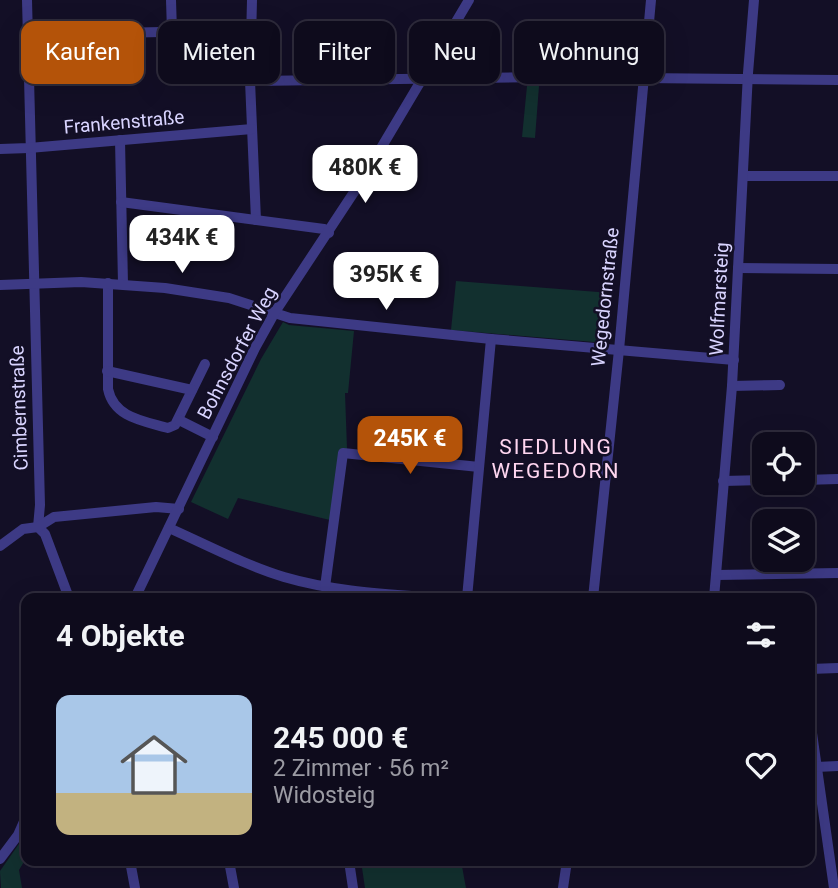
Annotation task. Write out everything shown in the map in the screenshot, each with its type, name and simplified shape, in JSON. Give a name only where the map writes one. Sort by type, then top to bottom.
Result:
[{"type":"street","name":"Cimbernstraße","points":[[27,0],[27,21]]},
{"type":"street","points":[[171,0],[172,21]]},
{"type":"street","points":[[251,21],[252,0]]},
{"type":"street","name":"Wegedornstraße","points":[[649,21],[651,0]]},
{"type":"street","name":"Wolfmarsteig","points":[[714,593],[734,360],[754,0]]},
{"type":"street","name":"Bohnsdorfer Weg","points":[[454,21],[465,1]]},
{"type":"street","points":[[280,80],[409,77]]},
{"type":"street","points":[[664,80],[838,80]]},
{"type":"street","name":"Cimbernstraße","points":[[28,84],[40,505],[38,527]]},
{"type":"street","points":[[250,84],[256,220]]},
{"type":"street","name":"Bohnsdorfer Weg","points":[[137,593],[255,348],[275,312],[329,233],[419,84]]},
{"type":"street","name":"Wegedornstraße","points":[[593,593],[644,84]]},
{"type":"street","name":"Frankenstraße","points":[[0,149],[251,129]]},
{"type":"street","points":[[120,140],[122,284]]},
{"type":"street","points":[[743,176],[838,176]]},
{"type":"street","points":[[121,202],[324,229],[329,233]]},
{"type":"street","points":[[738,268],[838,269]]},
{"type":"street","name":"Bohnsdorfer Weg","points":[[108,283],[109,398],[119,411],[168,428],[175,425],[205,363]]},
{"type":"street","points":[[0,285],[122,284],[229,299],[290,318],[734,360]]},
{"type":"street","points":[[467,593],[491,339]]},
{"type":"street","name":"Bohnsdorfer Weg","points":[[107,371],[192,390]]},
{"type":"street","points":[[732,386],[780,385]]},
{"type":"street","name":"Bohnsdorfer Weg","points":[[179,420],[213,437]]},
{"type":"street","points":[[325,587],[343,453],[479,467]]},
{"type":"street","points":[[815,480],[838,479]]},
{"type":"street","points":[[723,481],[752,480]]},
{"type":"street","points":[[0,546],[23,529],[29,526],[38,527],[54,517],[156,507],[179,509]]},
{"type":"street","points":[[38,527],[45,534],[67,593]]},
{"type":"street","points":[[169,528],[262,570],[325,587],[388,593]]},
{"type":"street","points":[[716,575],[838,573]]},
{"type":"street","points":[[815,669],[838,668]]},
{"type":"street","points":[[815,759],[835,867],[835,888]]},
{"type":"street","points":[[816,767],[838,766]]},
{"type":"street","points":[[0,859],[21,828]]},
{"type":"street","points":[[131,866],[135,888]]},
{"type":"street","points":[[230,866],[234,888]]},
{"type":"street","points":[[350,866],[354,888]]},
{"type":"street","points":[[563,888],[567,866]]},
{"type":"green space","points":[[527,86],[539,86],[535,138],[522,137]]},
{"type":"green space","points":[[456,281],[611,293],[606,343],[451,330]]},
{"type":"green space","points":[[283,322],[289,325],[354,331],[348,393],[345,393],[347,449],[330,520],[238,498],[228,519],[191,502],[261,359]]},
{"type":"green space","points":[[21,841],[21,866],[19,870],[22,888],[1,888],[0,871]]},
{"type":"green space","points":[[362,866],[462,866],[466,888],[365,888]]},
{"type":"district","name":"SIEDLUNG WEGEDORN","points":[[556,459]]}]
